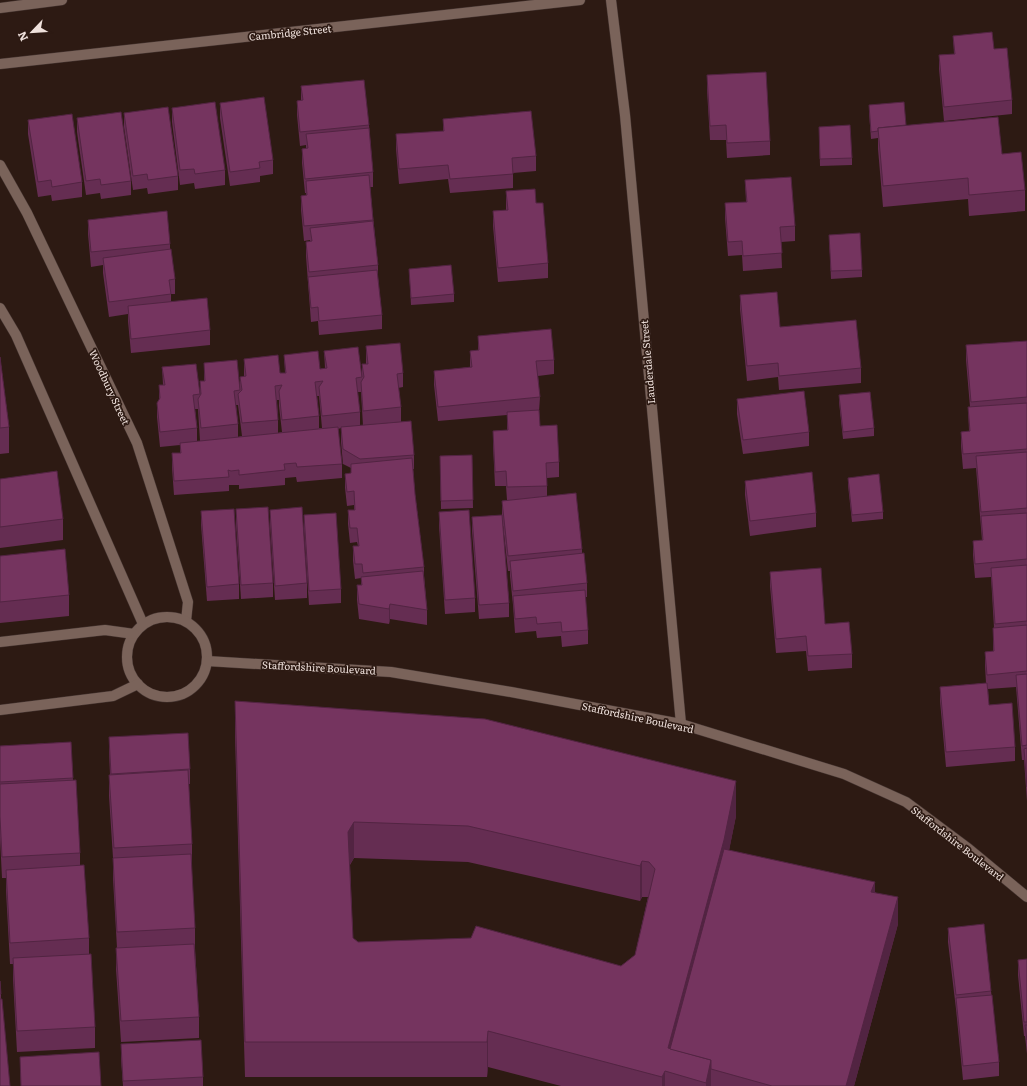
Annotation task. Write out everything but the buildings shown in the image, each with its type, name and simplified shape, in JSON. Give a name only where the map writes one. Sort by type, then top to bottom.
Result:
[{"type":"street","points":[[0,8],[62,0]]},
{"type":"street","name":"Cambridge Street","points":[[0,64],[580,0]]},
{"type":"street","name":"Lauderdale Street","points":[[611,0],[626,123],[681,724]]},
{"type":"street","name":"Woodbury Street","points":[[0,165],[27,213],[137,443],[188,602],[186,621]]},
{"type":"street","points":[[0,308],[16,335],[143,624]]},
{"type":"street","points":[[164,617],[186,621],[195,628],[202,638],[206,649],[207,661],[204,673],[197,684],[186,692],[174,697],[161,697],[149,693],[138,684],[131,673],[127,660],[128,647],[134,634],[143,624],[153,619],[164,617]]},
{"type":"street","points":[[0,642],[105,630],[134,634]]},
{"type":"street","name":"Staffordshire Boulevard","points":[[207,661],[390,672],[510,692],[681,724],[844,774],[906,802],[969,848],[1027,897]]},
{"type":"street","points":[[0,710],[112,696],[138,684]]}]
